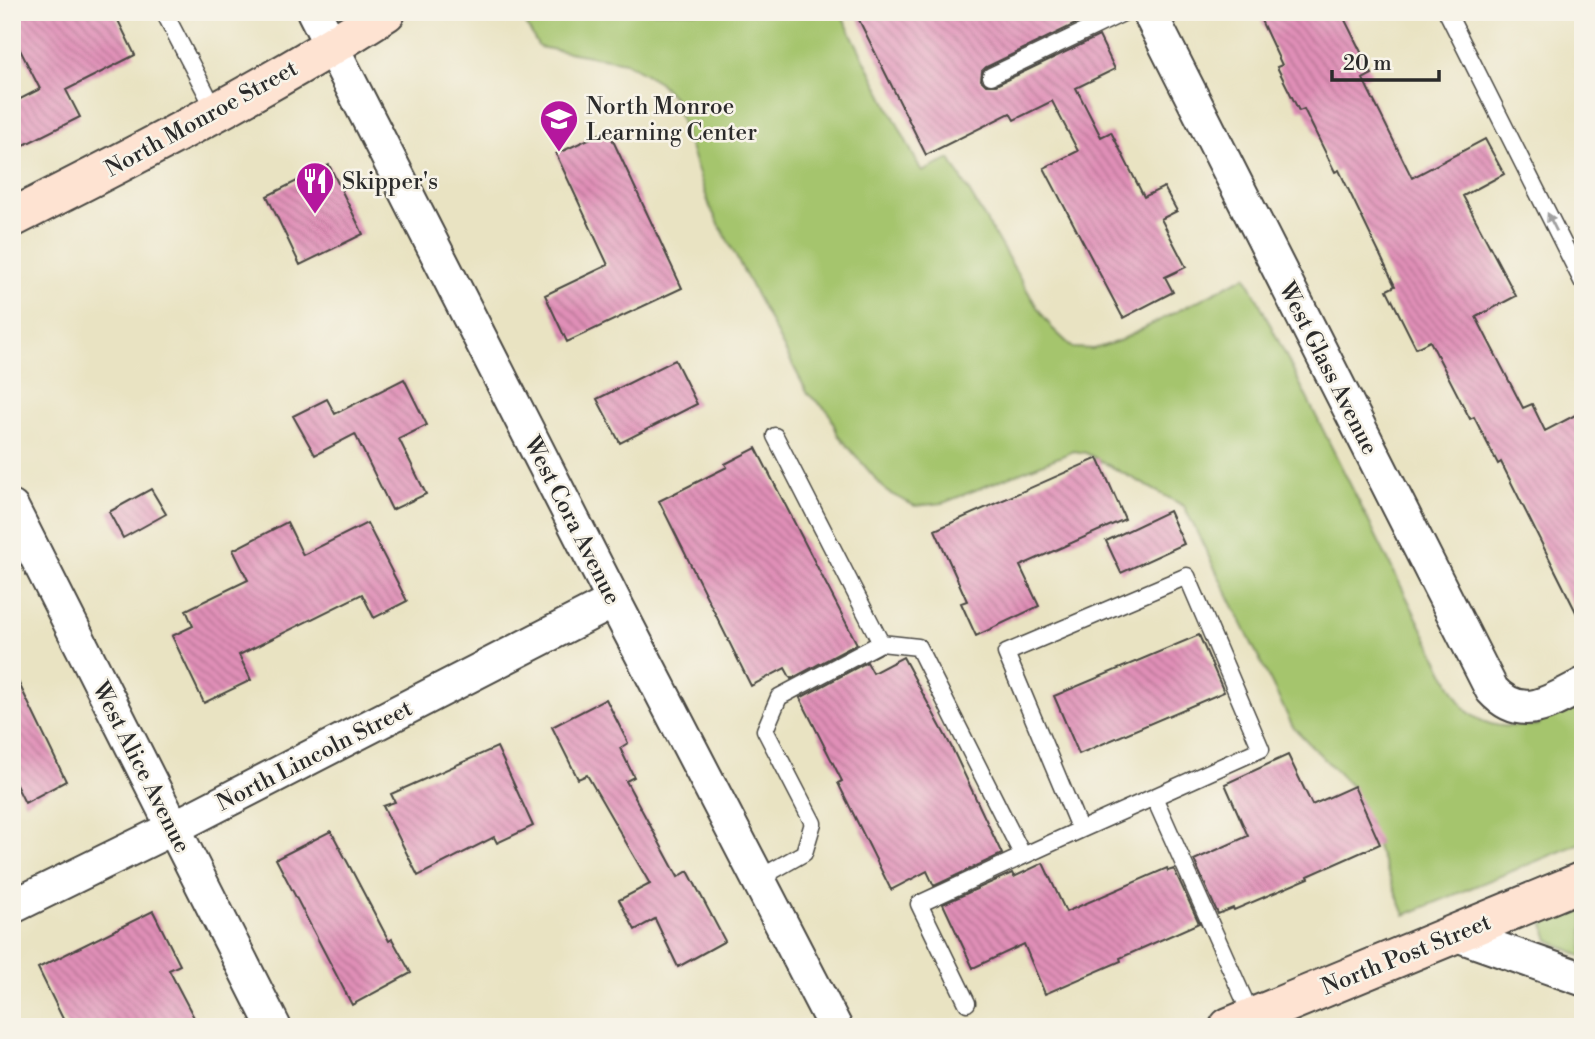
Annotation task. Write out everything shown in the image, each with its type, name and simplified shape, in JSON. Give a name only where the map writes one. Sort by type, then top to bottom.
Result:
[{"type":"main road","name":"North Monroe Street","points":[[12,218],[167,140],[331,47],[386,12]]},
{"type":"main road","name":"North Post Street","points":[[1241,1022],[1583,881]]},
{"type":"street","name":"West Cora Avenue","points":[[314,12],[835,1027]]},
{"type":"street","name":"West Glass Avenue","points":[[1149,12],[1487,680],[1505,703],[1524,708],[1538,706],[1583,685]]},
{"type":"street","name":"West Alice Avenue","points":[[16,524],[274,1027]]},
{"type":"street","name":"North Lincoln Street","points":[[12,906],[173,828],[614,601]]},
{"type":"street","points":[[1455,934],[1583,979]]},
{"type":"lane","points":[[164,12],[216,112]]},
{"type":"lane","points":[[991,76],[1125,12]]},
{"type":"lane","points":[[1447,12],[1583,283]]},
{"type":"lane","points":[[775,436],[881,643]]},
{"type":"lane","points":[[967,1003],[919,904],[1261,749],[1187,576],[1006,653],[1080,830]]},
{"type":"lane","points":[[758,878],[804,853],[813,823],[765,730],[779,697],[881,643],[918,647],[1023,856]]},
{"type":"lane","points":[[1154,797],[1241,1022]]},
{"type":"green space","points":[[519,12],[840,12],[922,172],[950,159],[1037,307],[1052,328],[1073,348],[1094,349],[1119,341],[1246,276],[1464,708],[1475,717],[1492,724],[1539,725],[1542,715],[1583,695],[1583,842],[1405,915],[1353,788],[1293,727],[1184,506],[1086,453],[1074,451],[943,503],[915,506],[887,492],[838,435],[829,412],[808,394],[710,207],[673,97],[659,82],[625,62],[539,47]]},
{"type":"green space","points":[[1583,900],[1583,957],[1549,940],[1544,924],[1564,908]]},
{"type":"building","points":[[12,12],[114,12],[135,55],[66,90],[80,117],[12,151],[12,103],[40,89],[12,34]]},
{"type":"building","points":[[855,12],[1088,12],[1090,17],[986,67],[982,71],[981,80],[986,85],[996,85],[1099,36],[1115,69],[1076,88],[1101,137],[1111,132],[1144,197],[1164,187],[1177,211],[1161,219],[1186,267],[1165,277],[1173,292],[1123,318],[1044,168],[1078,151],[1052,101],[1014,120],[1010,113],[926,155]]},
{"type":"building","points":[[1257,12],[1341,12],[1372,74],[1363,79],[1412,178],[1485,139],[1504,174],[1463,196],[1516,296],[1476,317],[1523,408],[1532,404],[1545,431],[1583,411],[1583,626],[1501,462],[1498,464],[1474,417],[1470,419],[1430,341],[1416,348],[1387,290],[1395,286],[1339,170],[1335,172],[1304,109],[1299,111],[1277,67],[1282,65]]},
{"type":"building","points":[[608,130],[682,288],[567,342],[545,295],[608,265],[556,154]]},
{"type":"building","name":"Skipper's","points":[[329,165],[363,234],[300,265],[267,196]]},
{"type":"building","points":[[675,360],[697,404],[620,443],[597,399]]},
{"type":"building","points":[[404,379],[427,425],[399,439],[426,494],[392,510],[355,434],[315,455],[293,416],[327,399],[335,414]]},
{"type":"building","points":[[756,448],[857,644],[791,679],[785,668],[751,686],[659,501],[727,467],[725,464]]},
{"type":"building","points":[[1098,458],[1125,519],[1020,566],[1039,606],[976,636],[961,603],[967,601],[935,530]]},
{"type":"building","points":[[151,489],[166,514],[123,538],[109,512]]},
{"type":"building","points":[[1169,511],[1184,544],[1121,573],[1106,541]]},
{"type":"building","points":[[287,522],[303,555],[367,523],[407,601],[374,618],[362,594],[239,655],[251,680],[204,703],[172,636],[193,626],[186,610],[248,580],[233,550]]},
{"type":"building","points":[[1199,635],[1224,692],[1079,754],[1054,696]]},
{"type":"building","points":[[903,657],[952,748],[1002,854],[934,886],[927,871],[891,890],[838,783],[842,781],[800,698],[867,662],[873,673]]},
{"type":"building","points":[[12,669],[66,781],[25,803],[12,777]]},
{"type":"building","points":[[606,699],[628,743],[620,748],[634,777],[626,781],[678,877],[688,871],[725,941],[678,967],[655,919],[635,930],[619,900],[650,884],[587,775],[578,779],[552,727]]},
{"type":"building","points":[[497,747],[533,826],[497,843],[494,837],[418,876],[383,806],[395,802],[391,794]]},
{"type":"building","points":[[1288,755],[1312,805],[1354,786],[1380,844],[1308,876],[1309,878],[1234,910],[1233,908],[1218,914],[1194,860],[1248,836],[1225,784]]},
{"type":"building","points":[[331,831],[389,941],[392,939],[411,973],[352,1005],[276,859]]},
{"type":"building","points":[[1043,863],[1066,912],[1167,868],[1168,871],[1174,869],[1199,923],[1045,994],[1024,944],[973,968],[943,904],[1012,873],[1014,877]]},
{"type":"building","points":[[153,911],[180,965],[169,970],[199,1027],[67,1027],[38,968]]},
{"type":"place","name":"North Monroe Learning Center","points":[[559,153]]},
{"type":"place","name":"Skipper's","points":[[315,215]]}]
